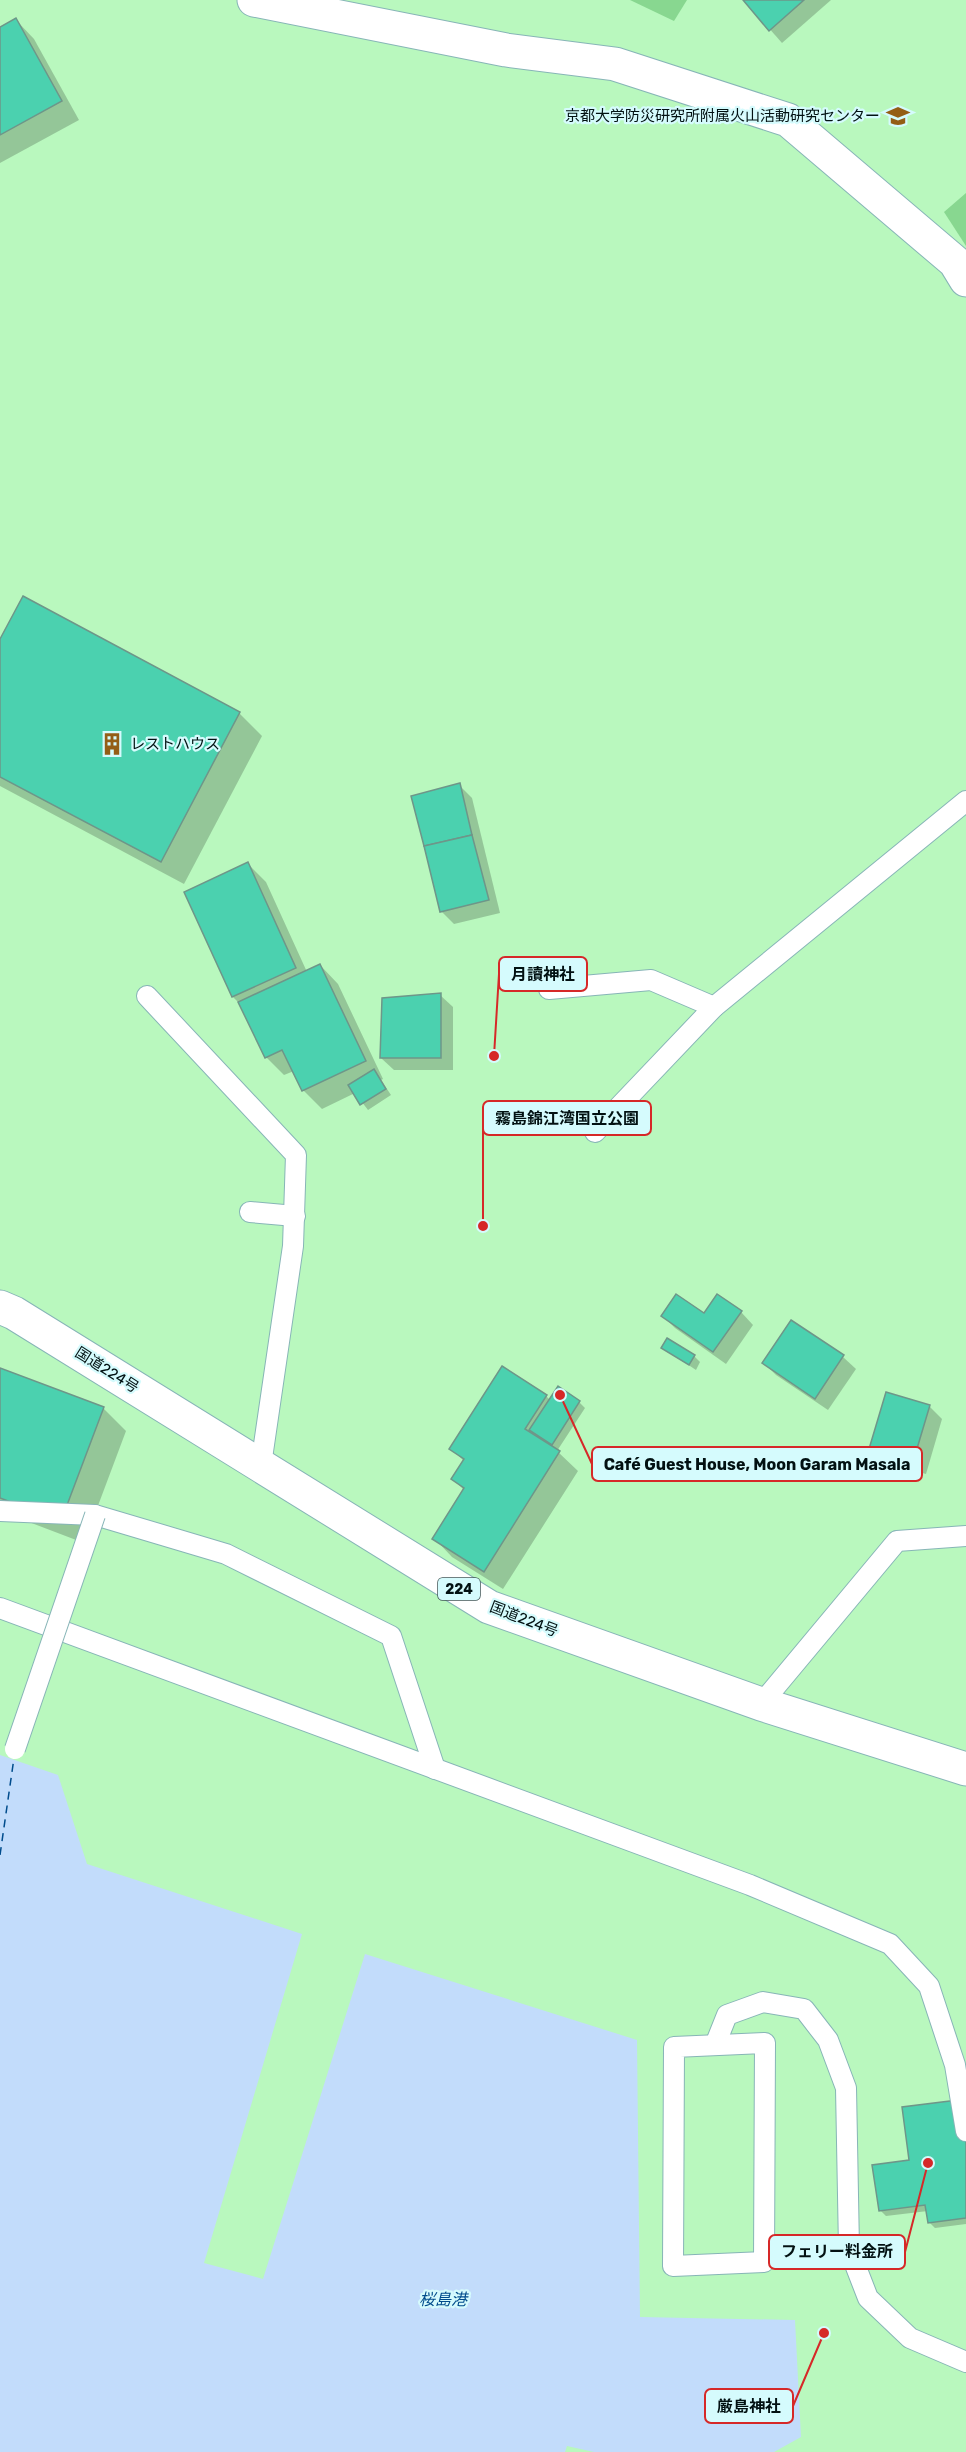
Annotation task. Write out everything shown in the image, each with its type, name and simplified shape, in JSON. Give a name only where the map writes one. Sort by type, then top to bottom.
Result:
[{"type":"main road","points":[[254,0],[506,50],[615,63],[788,120],[955,262],[966,280]]},
{"type":"main road","name":"国道224号","points":[[0,1307],[14,1313],[261,1465],[390,1548],[489,1607],[760,1704],[966,1769]]},
{"type":"lane","points":[[595,1132],[714,1007],[966,801]]},
{"type":"lane","points":[[549,989],[651,980],[714,1007]]},
{"type":"lane","points":[[147,996],[296,1155],[293,1246],[261,1465]]},
{"type":"lane","points":[[250,1212],[294,1216]]},
{"type":"lane","points":[[0,1511],[95,1515],[226,1554],[391,1636],[435,1769]]},
{"type":"lane","points":[[15,1749],[95,1515]]},
{"type":"lane","points":[[760,1704],[897,1541],[966,1536]]},
{"type":"lane","points":[[0,1608],[750,1885],[890,1944],[929,1986],[955,2065],[966,2131]]},
{"type":"lane","points":[[715,2045],[727,2015],[763,2002],[804,2009],[828,2040],[846,2088],[849,2249],[868,2298],[909,2338],[966,2362]]},
{"type":"lane","points":[[765,2043],[764,2262],[673,2266],[674,2047],[715,2045],[765,2043]]},
{"type":"green space","points":[[0,0],[966,0],[966,2452],[0,2452]]},
{"type":"green space","points":[[630,0],[687,0],[674,21]]},
{"type":"green space","points":[[966,193],[966,246],[944,212]]},
{"type":"water","name":"桜島港","points":[[0,1755],[58,1775],[87,1864],[302,1934],[204,2263],[263,2279],[365,1954],[637,2040],[640,2317],[795,2320],[801,2437],[774,2452],[594,2452],[567,2446],[565,2452],[0,2452]]},
{"type":"building","points":[[743,0],[804,0],[769,31]]},
{"type":"building","points":[[16,18],[62,101],[0,135],[0,27]]},
{"type":"building","name":"レストハウス","points":[[23,596],[240,712],[161,862],[0,777],[0,639]]},
{"type":"building","points":[[460,783],[472,835],[424,846],[411,796]]},
{"type":"building","points":[[472,835],[489,900],[440,912],[424,846]]},
{"type":"building","points":[[248,862],[296,968],[232,997],[184,892]]},
{"type":"building","points":[[320,964],[366,1061],[302,1091],[282,1050],[265,1058],[238,1002]]},
{"type":"building","points":[[441,993],[441,1058],[380,1058],[382,998]]},
{"type":"building","points":[[374,1069],[386,1089],[360,1105],[348,1085]]},
{"type":"building","points":[[676,1294],[704,1313],[717,1294],[742,1311],[713,1352],[661,1316]]},
{"type":"building","points":[[791,1320],[844,1355],[815,1399],[762,1363]]},
{"type":"building","points":[[667,1338],[695,1355],[689,1365],[661,1348]]},
{"type":"building","points":[[502,1366],[547,1395],[525,1429],[560,1451],[484,1572],[432,1539],[464,1488],[451,1479],[464,1459],[449,1449]]},
{"type":"building","points":[[0,1368],[104,1407],[61,1521],[0,1498]]},
{"type":"building","points":[[558,1386],[580,1401],[552,1445],[529,1430]]},
{"type":"building","points":[[886,1392],[930,1405],[913,1462],[869,1449]]},
{"type":"building","points":[[966,2099],[966,2218],[928,2223],[925,2205],[879,2211],[872,2165],[909,2160],[902,2107]]},
{"type":"ferry route","points":[[0,1855],[14,1758]]},
{"type":"place","name":"京都大学防災研究所附属火山活動研究センター","points":[[898,116]]},
{"type":"place","name":"レストハウス","points":[[112,744]]},
{"type":"place","name":"月讀神社","points":[[494,1056]]},
{"type":"place","name":"霧島錦江湾国立公園","points":[[483,1226]]},
{"type":"place","name":"Café Guest House, Moon Garam Masala","points":[[560,1395]]},
{"type":"place","name":"フェリー料金所","points":[[928,2163]]},
{"type":"place","name":"厳島神社","points":[[824,2333]]}]
